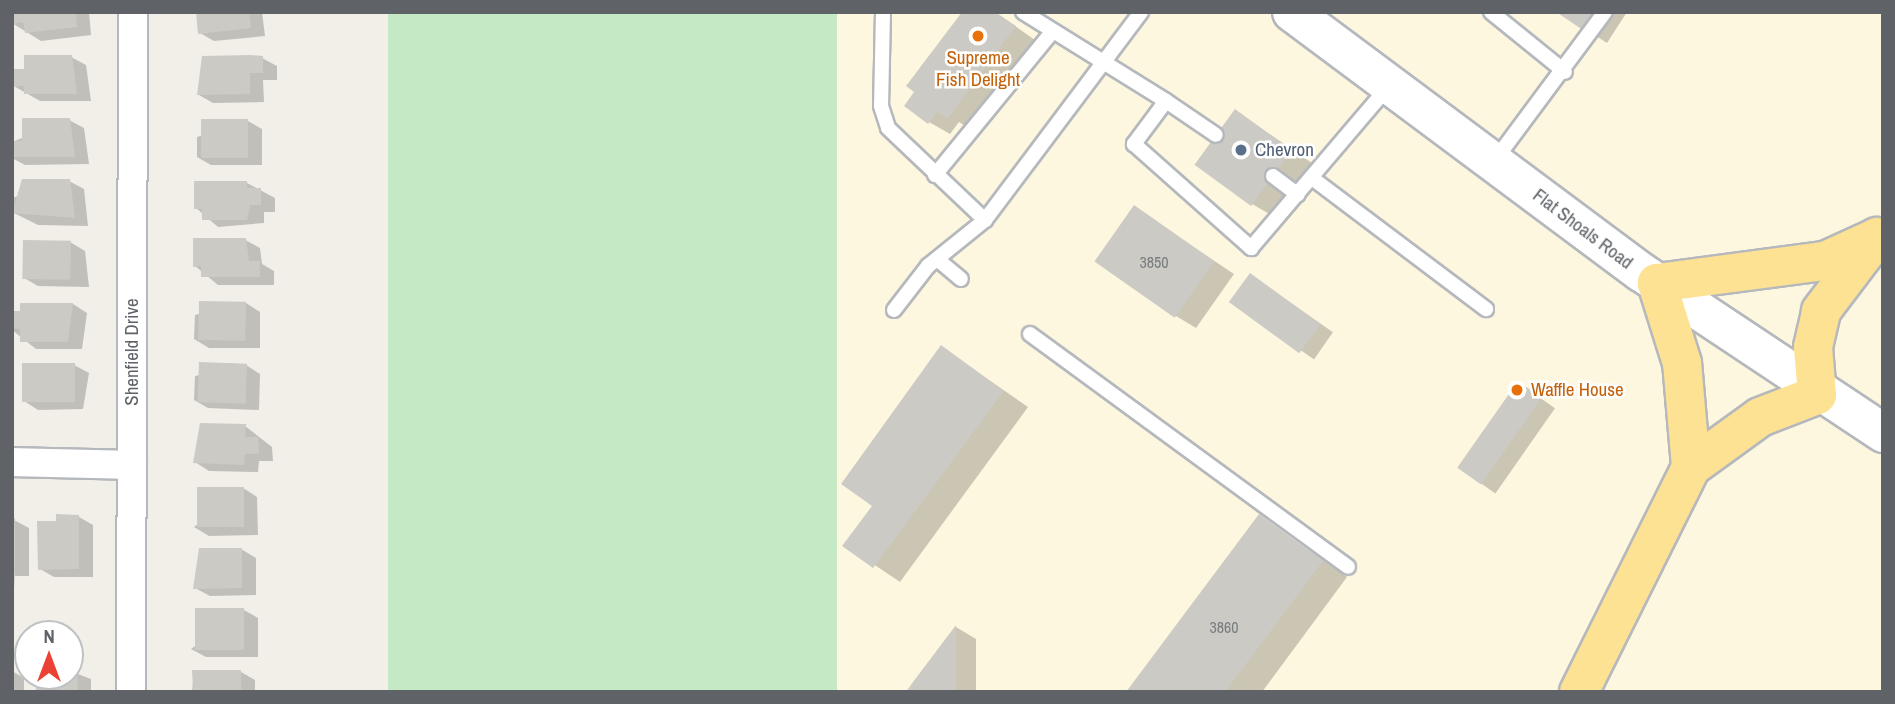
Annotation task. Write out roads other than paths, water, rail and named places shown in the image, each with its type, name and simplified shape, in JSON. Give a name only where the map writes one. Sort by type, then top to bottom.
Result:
[{"type":"highway","points":[[1691,467],[1682,363],[1657,283],[1825,261],[1880,235]]},
{"type":"highway","points":[[1579,692],[1691,467],[1760,417],[1817,395],[1813,347],[1821,311],[1880,235]]},
{"type":"street","name":"Shenfield Drive","points":[[131,692],[133,12]]},
{"type":"street","name":"Flat Shoals Road","points":[[1293,12],[1657,283],[1817,395],[1883,433]]},
{"type":"street","points":[[12,462],[132,465]]},
{"type":"lane","points":[[883,12],[883,117],[935,175],[985,220]]},
{"type":"lane","points":[[1023,12],[1102,66],[1166,101],[1216,135]]},
{"type":"lane","points":[[894,310],[937,259],[985,220],[1141,12]]},
{"type":"lane","points":[[1491,12],[1565,72]]},
{"type":"lane","points":[[1493,162],[1565,72],[1605,12]]},
{"type":"lane","points":[[935,175],[1052,32]]},
{"type":"lane","points":[[1166,101],[1134,144],[1251,248],[1390,85]]},
{"type":"lane","points":[[1273,176],[1298,195]]},
{"type":"lane","points":[[1312,178],[1486,309]]},
{"type":"lane","points":[[937,259],[961,279]]},
{"type":"lane","points":[[1030,334],[1348,567]]},
{"type":"place","name":"Supreme Fish Delight","points":[[978,36]]},
{"type":"place","name":"Chevron","points":[[1241,150]]},
{"type":"place","name":"Waffle House","points":[[1517,390]]}]
